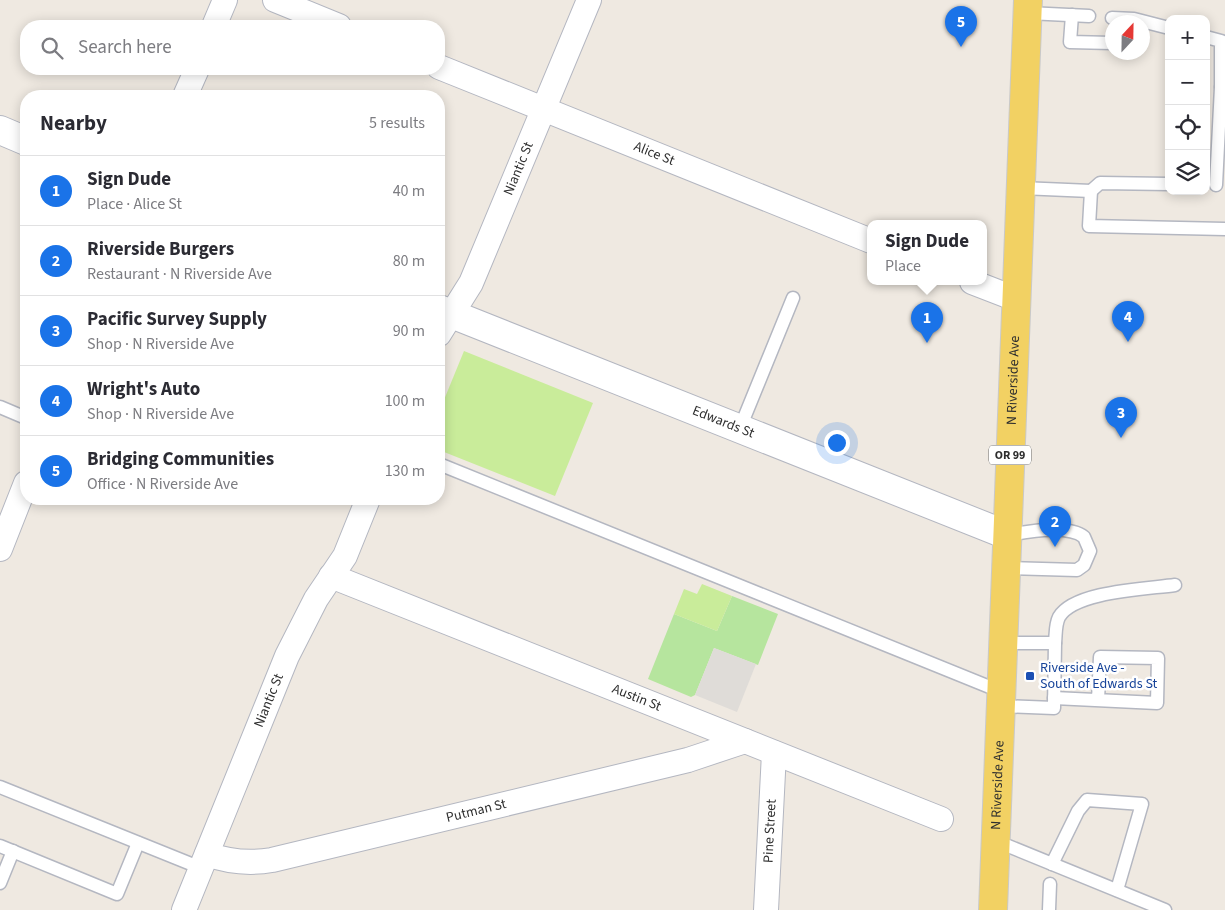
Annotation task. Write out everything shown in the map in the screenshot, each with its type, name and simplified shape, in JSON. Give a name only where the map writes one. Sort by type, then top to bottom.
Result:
[{"type":"main road","name":"N Riverside Ave","points":[[993,910],[1028,7]]},
{"type":"street","points":[[217,20],[225,0]]},
{"type":"street","points":[[275,0],[324,20]]},
{"type":"street","name":"Niantic St","points":[[445,316],[471,283],[589,0]]},
{"type":"street","name":"Alice St","points":[[445,69],[867,239]]},
{"type":"street","points":[[187,90],[194,75]]},
{"type":"street","points":[[0,130],[20,138]]},
{"type":"street","points":[[980,285],[1016,299]]},
{"type":"street","name":"Edwards St","points":[[445,320],[740,428],[1008,535]]},
{"type":"street","points":[[0,549],[20,498]]},
{"type":"street","name":"Niantic St","points":[[184,910],[287,656],[312,606],[345,556],[366,505]]},
{"type":"street","name":"Austin St","points":[[331,576],[941,819]]},
{"type":"street","name":"Putman St","points":[[204,861],[225,860],[241,862],[272,860],[688,760],[745,741]]},
{"type":"street","name":"Pine Street","points":[[766,910],[774,753]]},
{"type":"lane","points":[[1028,7],[1072,16],[1089,16]]},
{"type":"lane","points":[[1072,16],[1070,42],[1105,43]]},
{"type":"lane","points":[[1150,24],[1165,27]]},
{"type":"lane","points":[[1210,38],[1221,41],[1223,88],[1216,185]]},
{"type":"lane","points":[[1021,188],[1091,191],[1100,183],[1165,184]]},
{"type":"lane","points":[[1091,191],[1089,226],[1225,229]]},
{"type":"lane","points":[[740,428],[793,298]]},
{"type":"lane","points":[[0,407],[20,415]]},
{"type":"lane","points":[[445,467],[1002,699],[1054,708],[1057,624],[1060,615],[1083,599],[1175,585]]},
{"type":"lane","points":[[1007,568],[1077,570],[1084,565],[1090,551],[1084,537],[1072,532],[1037,530],[1008,535]]},
{"type":"lane","points":[[1004,643],[1056,643]]},
{"type":"lane","points":[[1054,698],[1157,703],[1158,658],[1100,657],[1098,700]]},
{"type":"lane","points":[[0,787],[138,843],[204,861]]},
{"type":"lane","points":[[1052,864],[1078,811],[1087,800],[1142,804],[1117,890]]},
{"type":"lane","points":[[996,841],[1165,910]]},
{"type":"lane","points":[[0,846],[117,894],[138,843]]},
{"type":"lane","points":[[0,883],[12,852]]},
{"type":"lane","points":[[1049,910],[1050,884]]},
{"type":"green space","points":[[464,351],[593,403],[555,496],[445,452],[445,397]]},
{"type":"green space","points":[[702,584],[732,596],[717,631],[674,614],[684,589],[697,594]]},
{"type":"green space","points":[[732,596],[778,614],[758,665],[714,648],[695,695],[691,697],[648,679],[674,614],[717,631]]},
{"type":"shaded area","points":[[714,648],[756,664],[737,712],[695,695]]},
{"type":"place","name":"Bridging Communities","points":[[961,47]]},
{"type":"place","name":"Wright's Auto","points":[[1128,342]]},
{"type":"place","name":"Sign Dude","points":[[927,343]]},
{"type":"place","name":"Pacific Survey Supply","points":[[1121,438]]},
{"type":"place","name":"Riverside Burgers","points":[[1055,547]]},
{"type":"place","name":"Riverside Ave - South of Edwards St","points":[[1030,676]]}]
